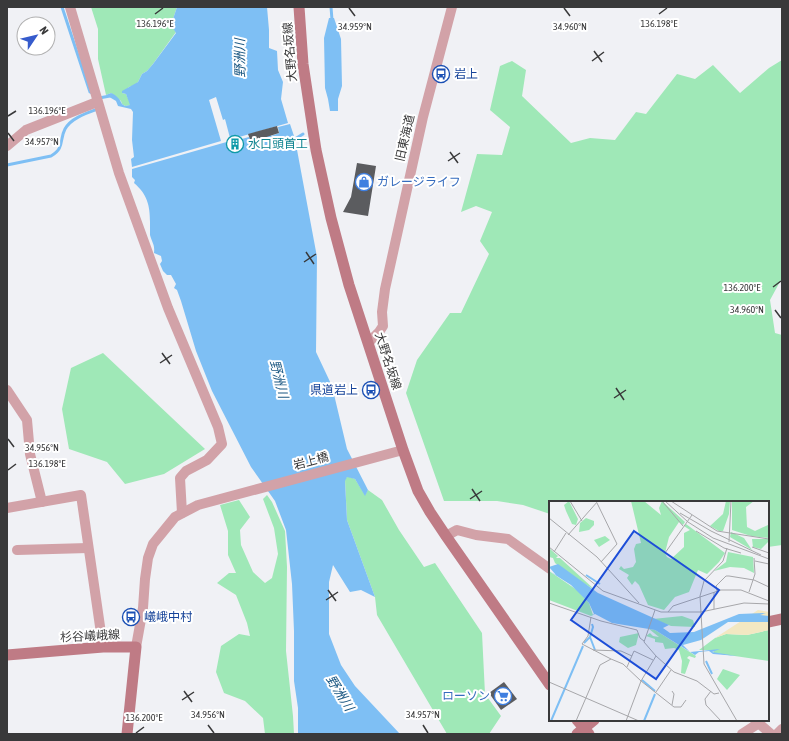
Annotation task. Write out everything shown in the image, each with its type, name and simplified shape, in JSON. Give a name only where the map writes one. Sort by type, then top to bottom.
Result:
[{"type":"main road","name":"大野名坂線","points":[[299,7],[303,64],[316,150],[331,218],[349,285],[369,342],[403,450],[418,491],[446,536],[549,684]]},
{"type":"main road","points":[[769,622],[782,619]]},
{"type":"main road","name":"杉谷嶬峨線","points":[[7,655],[102,647],[136,647],[127,734]]},
{"type":"main road","points":[[582,729],[593,721]]},
{"type":"street","points":[[70,7],[97,102],[140,234],[168,308],[218,427],[222,444],[207,460],[186,471],[180,478],[182,513]]},
{"type":"street","name":"旧東海道","points":[[369,342],[383,326],[382,312],[385,289],[423,117],[452,7]]},
{"type":"street","points":[[7,146],[26,130],[97,102]]},
{"type":"street","points":[[7,390],[27,420],[30,454],[42,502]]},
{"type":"street","name":"岩上橋","points":[[136,647],[143,608],[148,558],[153,544],[175,517],[198,505],[403,450]]},
{"type":"street","points":[[7,508],[81,495],[102,647]]},
{"type":"street","points":[[446,536],[457,530],[476,535],[508,539],[549,568]]},
{"type":"street","points":[[17,550],[88,548]]},
{"type":"street","points":[[742,734],[757,722],[771,734]]},
{"type":"street","points":[[777,734],[782,729]]},
{"type":"green space","points":[[91,7],[177,7],[171,25],[176,32],[153,64],[142,74],[138,82],[122,93],[126,94],[131,105],[125,106],[111,93],[106,95],[98,59],[98,29]]},
{"type":"green space","points":[[782,60],[782,278],[770,300],[775,333],[782,335],[782,545],[769,547],[769,501],[549,501],[549,514],[523,505],[497,501],[444,501],[406,393],[417,360],[450,313],[461,313],[489,254],[480,241],[492,212],[476,206],[461,212],[477,154],[502,155],[510,127],[490,110],[500,66],[512,61],[526,70],[522,96],[571,143],[590,138],[615,140],[636,112],[646,114],[677,74],[695,79],[713,65],[740,93],[769,68]]},
{"type":"green space","points":[[103,353],[205,449],[164,474],[125,484],[107,462],[69,449],[62,409],[71,368]]},
{"type":"green space","points":[[347,476],[355,479],[365,495],[368,490],[382,500],[399,530],[424,567],[435,563],[482,633],[485,694],[501,716],[489,734],[447,734],[377,615],[375,597],[347,520],[345,480]]},
{"type":"green space","points":[[267,495],[272,502],[285,531],[287,567],[286,651],[294,734],[265,734],[263,718],[245,701],[224,693],[216,672],[221,646],[239,634],[250,636],[247,623],[236,595],[217,583],[229,573],[236,573],[228,555],[228,531],[220,505],[239,500],[250,517],[240,530],[241,545],[253,572],[265,583],[272,578],[278,554],[274,528],[263,499]]},
{"type":"water","name":"野洲川","points":[[177,7],[267,7],[269,48],[277,51],[278,70],[283,82],[281,99],[288,123],[232,139],[230,138],[225,119],[223,120],[216,97],[209,100],[221,141],[132,167],[131,159],[134,157],[132,140],[133,112],[131,109],[118,106],[116,101],[106,95],[111,93],[118,97],[125,106],[130,105],[126,94],[122,93],[122,91],[138,82],[142,74],[153,64],[176,33],[171,25]]},
{"type":"water","points":[[329,18],[334,18],[341,39],[342,86],[338,99],[338,111],[330,111],[325,88],[324,38]]},
{"type":"water","name":"野洲川","points":[[290,124],[295,139],[317,257],[316,352],[332,386],[347,449],[368,490],[365,496],[355,479],[347,477],[345,481],[347,520],[375,597],[361,590],[350,592],[333,565],[329,582],[329,634],[341,665],[355,686],[400,734],[298,734],[298,708],[294,681],[292,584],[286,530],[275,501],[251,467],[212,391],[196,351],[177,290],[174,288],[176,284],[171,275],[167,275],[163,271],[160,264],[162,261],[161,256],[154,253],[154,245],[150,235],[150,216],[147,200],[142,191],[134,183],[135,180],[132,177],[132,169],[230,141],[232,147],[240,145],[238,140],[249,137],[251,142],[260,139],[259,134],[269,131],[271,136],[279,133],[278,127]]},
{"type":"building","points":[[277,126],[279,133],[251,142],[248,134]]},
{"type":"building","name":"ガレージライフ","points":[[357,163],[376,166],[368,216],[343,212],[351,197]]},
{"type":"building","name":"ローソン","points":[[504,682],[517,699],[501,710],[489,693]]},
{"type":"waterway","points":[[62,7],[90,92],[92,93]]},
{"type":"waterway","points":[[331,7],[332,20]]},
{"type":"waterway","points":[[99,98],[110,96]]},
{"type":"waterway","points":[[7,165],[51,156],[60,147],[63,133],[68,125],[80,116],[98,109]]},
{"type":"waterway","points":[[295,139],[303,134]]},
{"type":"place","name":"岩上","points":[[441,74]]},
{"type":"place","name":"水口頭首工","points":[[235,144]]},
{"type":"place","name":"ガレージライフ","points":[[364,182]]},
{"type":"place","name":"県道岩上","points":[[371,390]]},
{"type":"place","name":"嶬峨中村","points":[[131,617]]},
{"type":"place","name":"ローソン","points":[[503,696]]}]
